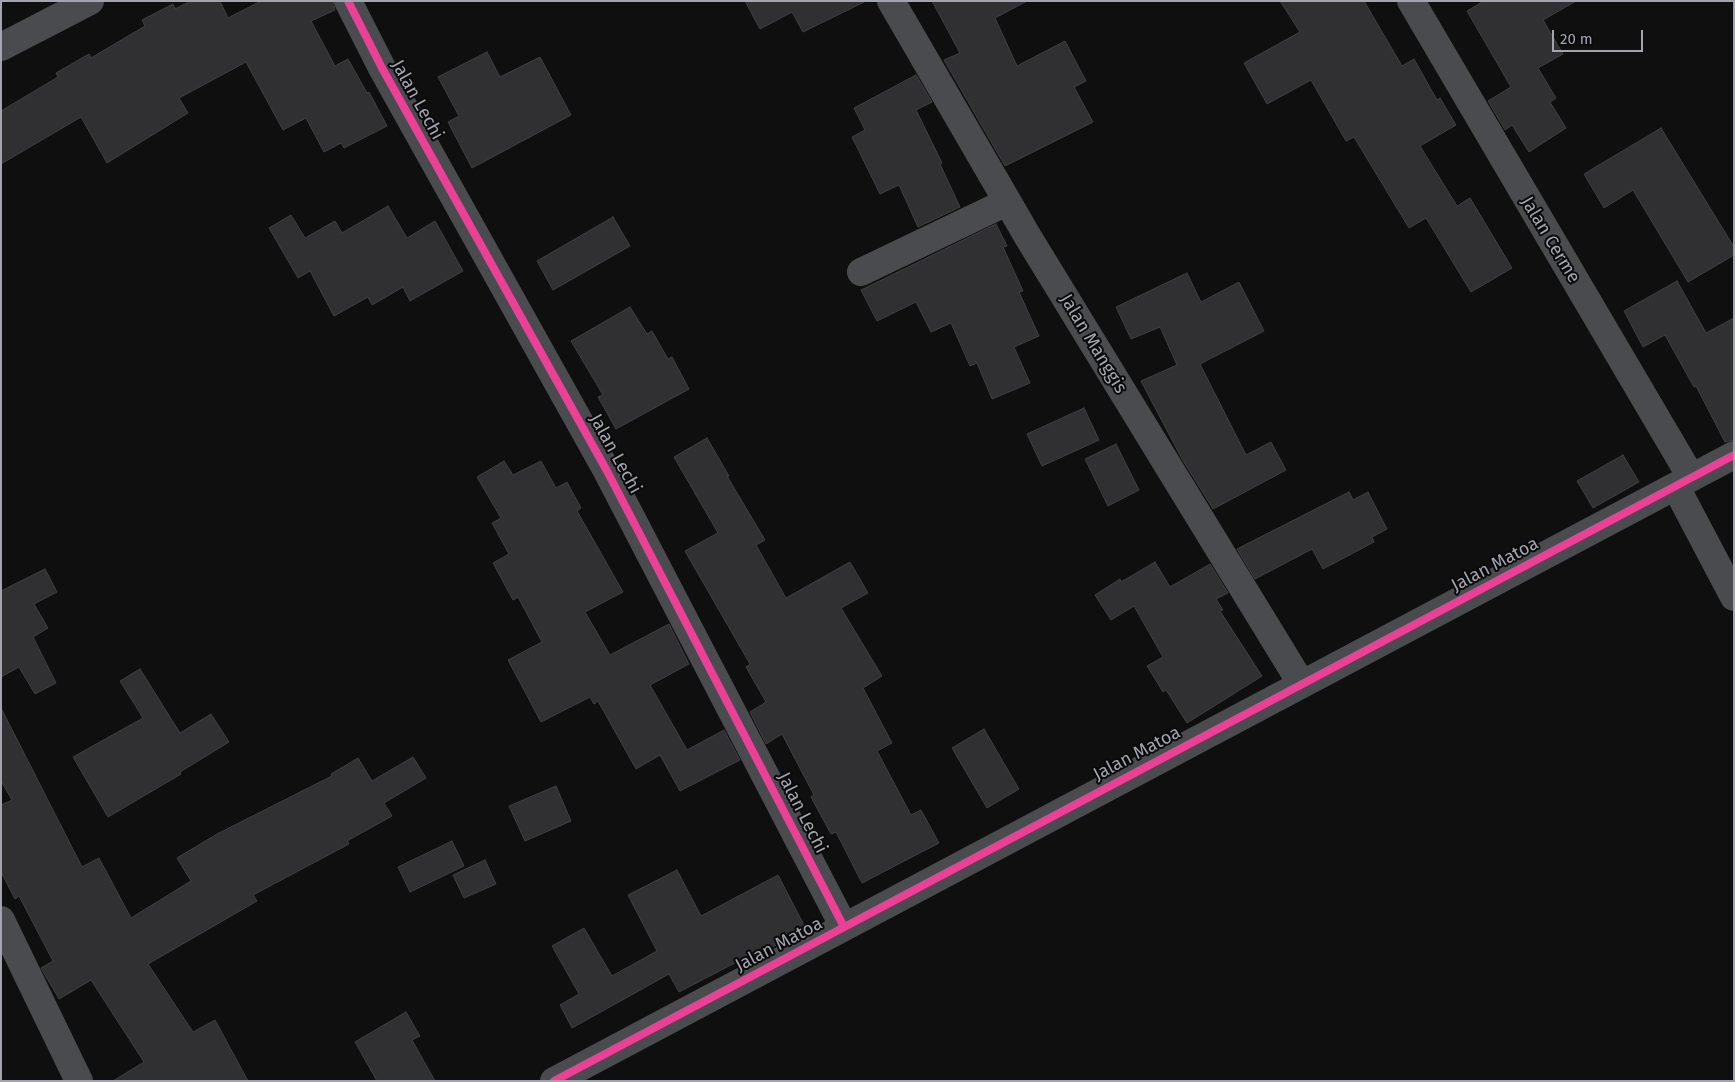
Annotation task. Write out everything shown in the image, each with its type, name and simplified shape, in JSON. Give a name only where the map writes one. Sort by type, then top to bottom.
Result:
[{"type":"street","points":[[1,47],[90,1]]},
{"type":"street","name":"Jalan Lechi","points":[[348,1],[382,68],[608,471],[844,927]]},
{"type":"street","name":"Jalan Manggis","points":[[891,1],[1092,343],[1301,683]]},
{"type":"street","name":"Jalan Cerme","points":[[1411,1],[1683,482],[1734,597]]},
{"type":"street","points":[[861,272],[1008,202]]},
{"type":"street","name":"Jalan Matoa","points":[[554,1081],[1301,683],[1734,455]]},
{"type":"street","points":[[1,920],[79,1081]]},
{"type":"building","points":[[191,1],[220,1],[228,18],[261,1],[333,1],[335,10],[311,21],[335,66],[348,59],[367,93],[369,92],[387,126],[344,148],[341,143],[324,152],[306,118],[283,130],[246,62],[179,98],[188,113],[107,163],[81,117],[1,164],[1,111],[58,77],[56,73],[89,54],[91,58],[145,26],[142,20],[173,4],[175,9]]},
{"type":"building","points":[[745,1],[866,1],[803,32],[792,12],[760,29]]},
{"type":"building","points":[[932,1],[1027,1],[995,18],[1017,66],[1065,41],[1086,81],[1074,87],[1093,122],[1005,166],[944,60],[960,53]]},
{"type":"building","points":[[1280,1],[1364,1],[1402,66],[1414,59],[1437,100],[1440,98],[1456,125],[1420,146],[1457,206],[1470,198],[1512,268],[1471,292],[1426,218],[1409,228],[1354,137],[1346,141],[1311,80],[1267,104],[1244,63],[1300,32]]},
{"type":"building","points":[[1484,1],[1576,1],[1543,20],[1563,54],[1538,68],[1556,98],[1550,102],[1566,128],[1529,152],[1512,125],[1505,130],[1488,101],[1511,87],[1467,11]]},
{"type":"building","points":[[487,52],[500,77],[540,57],[571,115],[472,168],[448,122],[459,116],[438,77]]},
{"type":"building","points":[[916,75],[932,102],[916,110],[942,163],[940,164],[960,207],[918,227],[899,185],[880,194],[852,137],[865,130],[854,108]]},
{"type":"building","points":[[1661,128],[1734,247],[1734,255],[1688,282],[1633,190],[1604,208],[1584,174]]},
{"type":"building","points":[[388,206],[407,238],[435,221],[463,271],[410,301],[403,287],[372,305],[368,297],[334,316],[310,271],[298,278],[269,228],[291,215],[305,238],[335,221],[342,233]]},
{"type":"building","points":[[613,217],[630,246],[553,290],[537,261]]},
{"type":"building","points":[[996,224],[1007,246],[1003,247],[1023,291],[1019,292],[1039,336],[1014,347],[1030,383],[992,399],[977,363],[970,366],[951,323],[931,332],[916,302],[877,321],[861,290]]},
{"type":"building","points":[[1187,273],[1201,302],[1239,282],[1264,331],[1200,364],[1246,455],[1271,442],[1286,470],[1213,509],[1182,459],[1141,381],[1177,365],[1160,327],[1131,339],[1116,307]]},
{"type":"building","points":[[1677,281],[1706,333],[1734,318],[1734,440],[1725,442],[1696,386],[1694,387],[1665,335],[1643,347],[1624,311]]},
{"type":"building","points":[[630,307],[647,334],[652,331],[668,359],[672,357],[689,389],[616,429],[598,397],[603,395],[571,341]]},
{"type":"building","points":[[1084,408],[1099,440],[1042,466],[1027,434]]},
{"type":"building","points":[[707,438],[765,540],[756,545],[786,598],[850,562],[868,593],[841,608],[882,676],[863,688],[892,743],[877,751],[911,815],[921,810],[939,843],[862,883],[836,832],[831,834],[811,797],[814,795],[782,734],[766,744],[750,712],[766,702],[746,667],[750,664],[685,551],[718,533],[674,457]]},
{"type":"building","points":[[1116,444],[1139,490],[1108,506],[1085,459]]},
{"type":"building","points":[[1623,455],[1639,482],[1593,508],[1577,481]]},
{"type":"building","points":[[504,461],[513,475],[541,461],[556,488],[567,482],[581,508],[577,511],[623,592],[585,612],[610,655],[669,624],[689,664],[650,685],[687,750],[724,730],[740,760],[680,791],[660,755],[636,769],[598,701],[594,704],[590,697],[541,722],[508,660],[542,642],[518,597],[513,600],[493,563],[509,554],[492,523],[501,518],[477,477]]},
{"type":"building","points":[[1349,492],[1353,500],[1368,492],[1387,529],[1372,537],[1374,542],[1323,569],[1312,549],[1255,579],[1237,549]]},
{"type":"building","points":[[1155,562],[1170,587],[1210,564],[1228,593],[1216,599],[1223,610],[1220,611],[1262,676],[1187,723],[1166,690],[1163,692],[1147,666],[1163,657],[1134,606],[1111,620],[1095,595],[1120,579],[1121,582]]},
{"type":"building","points":[[45,569],[57,592],[34,604],[48,628],[33,637],[56,683],[35,694],[19,667],[1,677],[1,591]]},
{"type":"building","points":[[140,669],[180,733],[211,714],[229,742],[180,772],[181,774],[108,817],[73,757],[143,718],[120,681]]},
{"type":"building","points":[[1,708],[82,867],[99,858],[131,918],[191,881],[177,858],[217,834],[332,776],[331,774],[358,758],[372,781],[413,757],[426,778],[384,803],[392,816],[347,841],[349,844],[253,895],[257,901],[148,964],[193,1032],[215,1020],[248,1081],[113,1081],[144,1062],[91,980],[59,999],[41,968],[53,961],[19,896],[15,899],[1,872],[1,805],[12,800],[1,781]]},
{"type":"building","points":[[984,729],[1019,789],[987,808],[952,748]]},
{"type":"building","points":[[556,786],[571,821],[525,841],[509,806]]},
{"type":"building","points":[[452,841],[464,866],[410,892],[398,867]]},
{"type":"building","points":[[485,860],[496,884],[464,898],[453,875]]},
{"type":"building","points":[[677,870],[701,916],[778,875],[806,929],[756,956],[754,953],[679,992],[669,974],[572,1028],[560,1005],[579,994],[552,946],[584,928],[612,976],[657,951],[628,895]]},
{"type":"building","points":[[406,1012],[420,1036],[412,1040],[435,1081],[377,1081],[355,1042]]},
{"type":"cycle path","points":[[348,1],[382,68],[607,471],[844,927]]},
{"type":"cycle path","points":[[554,1081],[1734,455]]}]
